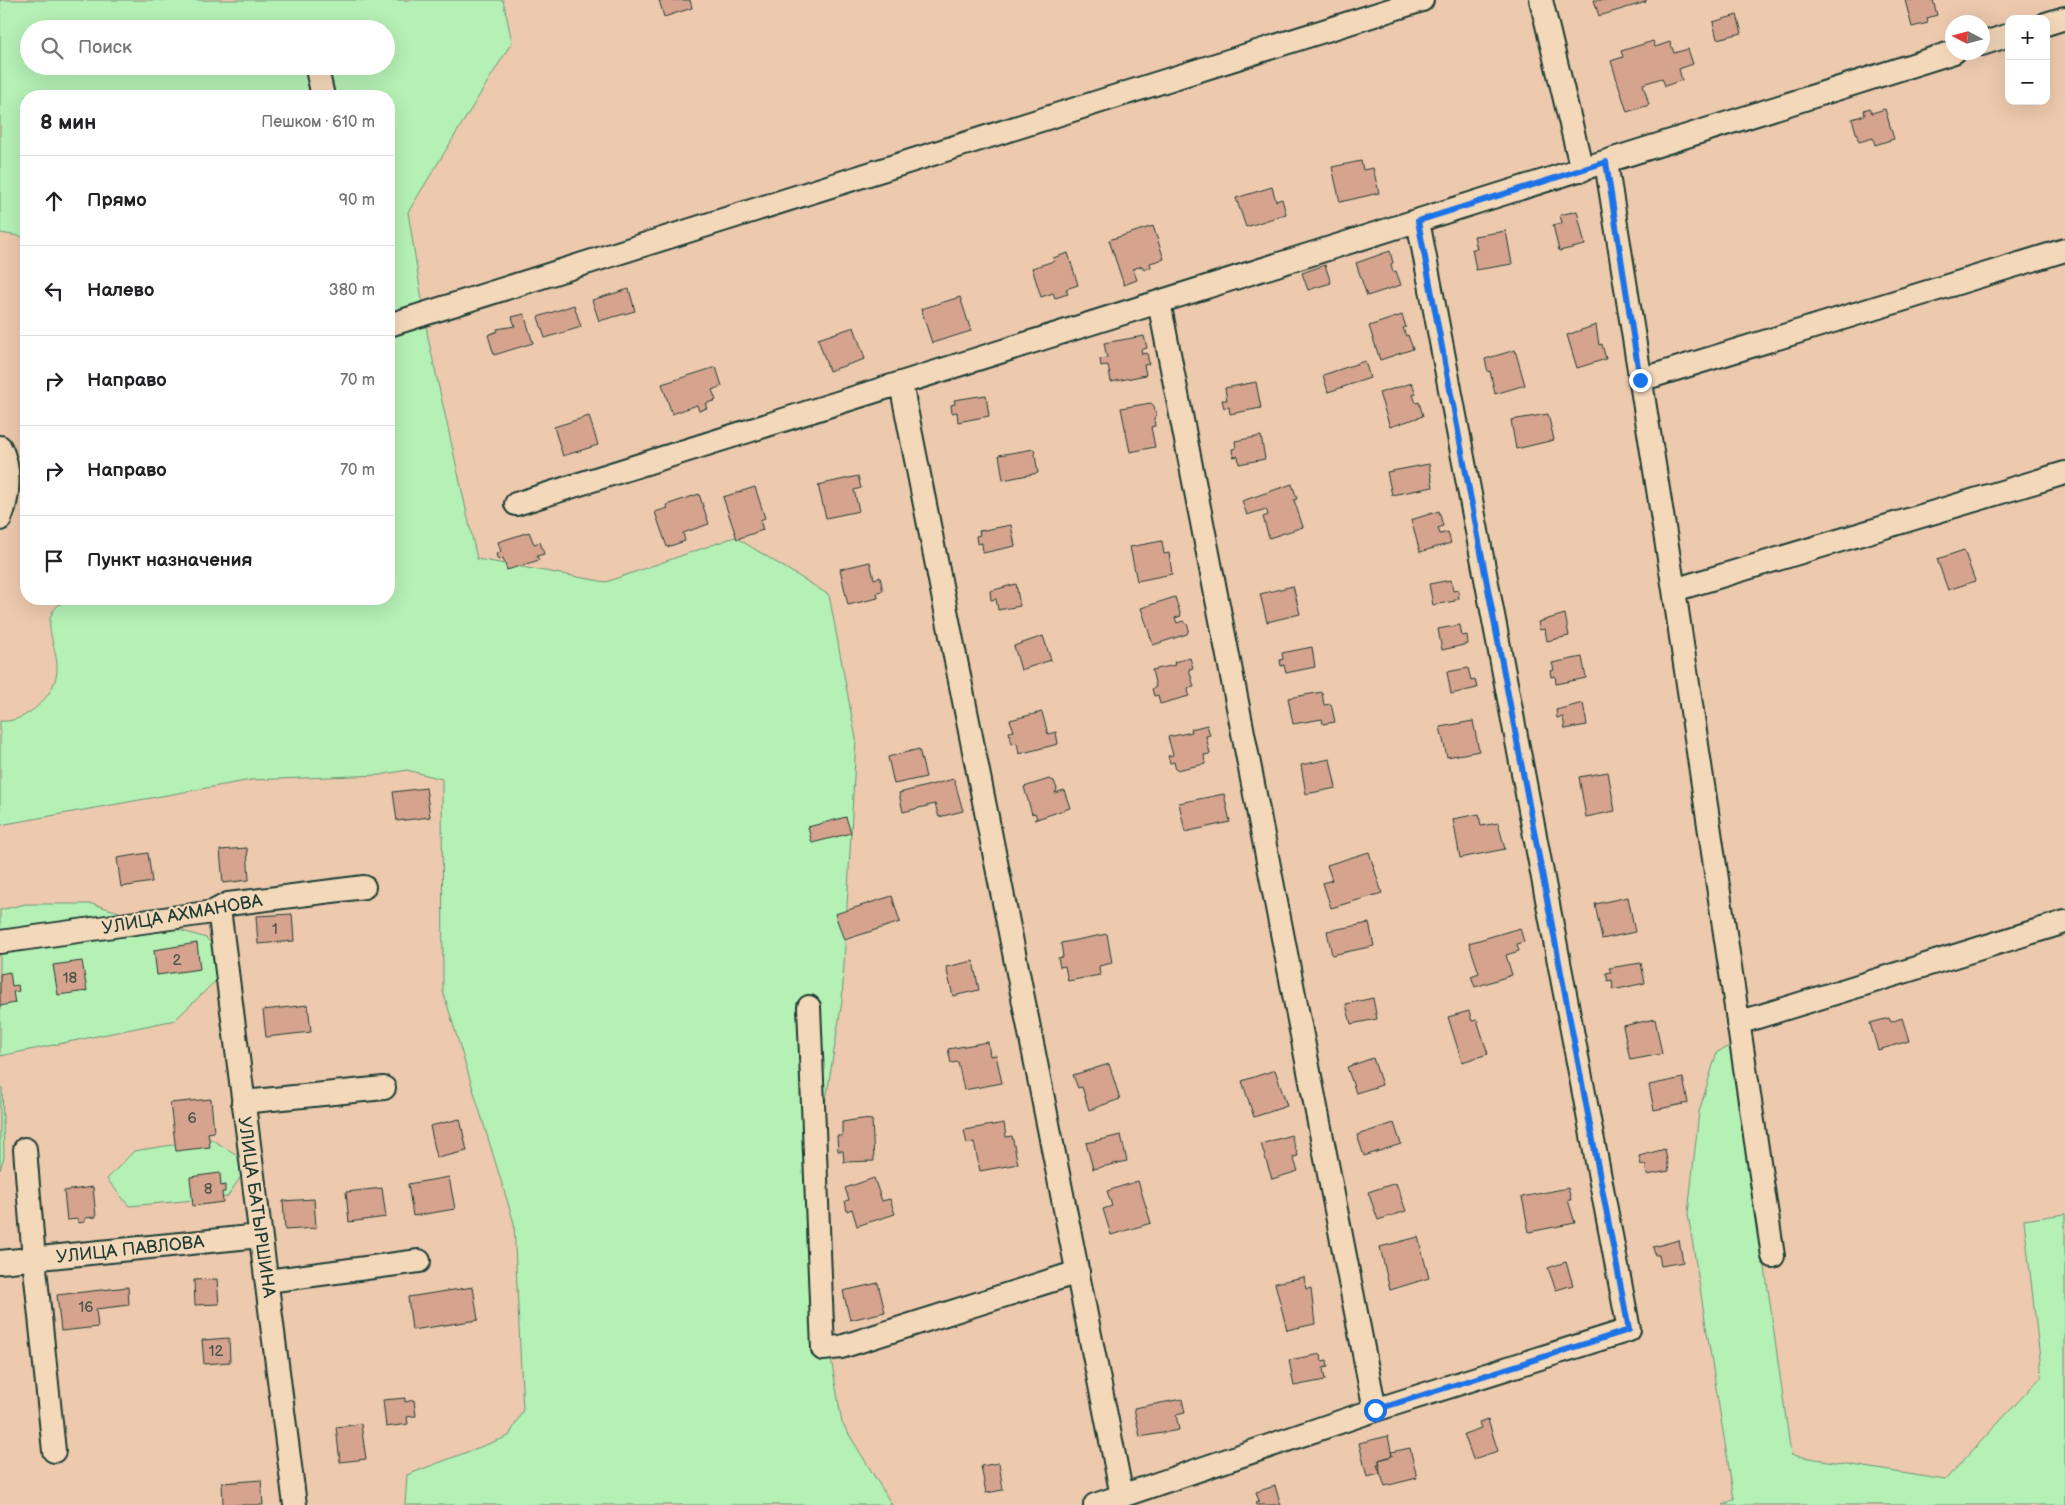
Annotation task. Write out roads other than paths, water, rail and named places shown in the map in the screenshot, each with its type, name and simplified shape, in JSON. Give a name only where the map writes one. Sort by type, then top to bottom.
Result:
[{"type":"street","points":[[395,323],[1422,0]]},
{"type":"street","points":[[1541,0],[1582,170]]},
{"type":"street","points":[[2050,23],[2065,18]]},
{"type":"street","points":[[1990,41],[2005,36]]},
{"type":"street","points":[[516,504],[1945,55]]},
{"type":"street","points":[[318,75],[322,90]]},
{"type":"street","points":[[1606,162],[1674,590],[1773,1256]]},
{"type":"street","points":[[1095,1505],[1375,1410],[1629,1330],[1418,221]]},
{"type":"street","points":[[1640,380],[2065,250]]},
{"type":"street","points":[[1159,302],[1375,1410]]},
{"type":"street","points":[[900,384],[1122,1496]]},
{"type":"street","points":[[0,447],[7,460],[6,505],[0,520]]},
{"type":"street","points":[[1674,590],[2065,473]]},
{"type":"street","name":"УЛИЦА АХМАНОВА","points":[[0,942],[213,912],[228,904],[364,887]]},
{"type":"street","name":"УЛИЦА БАТЫРШИНА","points":[[218,909],[295,1505]]},
{"type":"street","points":[[1738,1023],[2065,922]]},
{"type":"street","points":[[809,1007],[823,1349],[841,1347],[1078,1272]]},
{"type":"street","points":[[243,1102],[384,1088]]},
{"type":"street","points":[[25,1149],[34,1259],[54,1451]]},
{"type":"street","name":"УЛИЦА ПАВЛОВА","points":[[0,1262],[260,1236]]},
{"type":"street","points":[[267,1281],[419,1261]]}]
